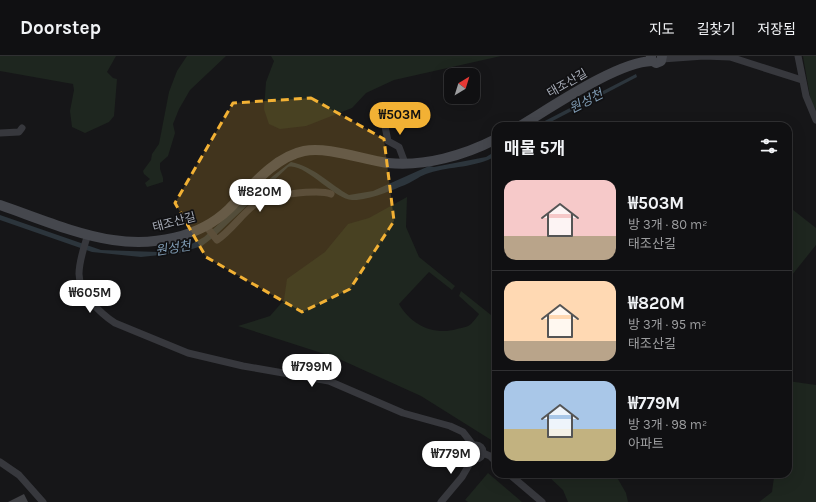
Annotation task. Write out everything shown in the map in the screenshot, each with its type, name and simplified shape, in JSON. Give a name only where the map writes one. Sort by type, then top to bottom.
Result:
[{"type":"street","name":"태조산길","points":[[527,122],[613,72],[657,58],[704,56],[730,57],[802,80]]},
{"type":"street","points":[[798,56],[806,96],[816,120]]},
{"type":"street","points":[[382,112],[388,141],[398,146],[405,163]]},
{"type":"street","points":[[0,133],[19,132],[22,128]]},
{"type":"street","name":"태조산길","points":[[0,205],[87,238],[149,242],[208,228],[278,163],[291,155],[306,150],[328,151],[388,163],[405,163],[476,150],[492,141]]},
{"type":"street","points":[[208,228],[217,240],[223,236],[258,201],[296,193],[314,192],[331,194]]},
{"type":"street","points":[[87,238],[83,251],[79,276],[82,286],[100,312],[115,323],[188,353],[243,366],[329,381],[403,413],[450,426],[463,432],[473,446]]},
{"type":"street","points":[[473,446],[480,446],[483,453],[492,458]]},
{"type":"street","points":[[473,446],[469,451],[473,458]]},
{"type":"street","points":[[473,458],[479,458],[483,453]]},
{"type":"street","points":[[441,502],[462,477],[473,458]]},
{"type":"street","points":[[0,462],[19,475],[43,502]]},
{"type":"street","points":[[514,478],[542,502]]},
{"type":"highlighted area","points":[[311,98],[384,139],[394,221],[350,289],[302,312],[206,257],[175,203],[233,103]]},
{"type":"shaded area","points":[[0,56],[116,56],[107,72],[113,78],[117,79],[114,116],[109,122],[85,133],[72,127],[70,111],[74,90],[73,84],[0,71]]},
{"type":"shaded area","points":[[187,56],[226,56],[190,90],[179,109],[173,124],[175,133],[168,156],[160,163],[163,182],[147,187],[145,183],[150,179],[144,174],[143,171],[151,160],[152,154],[159,144],[169,92],[177,71]]},
{"type":"shaded area","points":[[271,56],[501,56],[394,80],[366,93],[352,108],[306,126],[280,129],[269,124],[264,109],[266,82],[274,61]]},
{"type":"shaded area","points":[[803,56],[816,56],[816,110],[811,102]]},
{"type":"shaded area","points":[[407,197],[406,227],[419,257],[455,286],[452,290],[429,272],[399,304],[410,318],[424,327],[440,331],[448,331],[470,325],[479,314],[459,296],[461,291],[492,316],[492,440],[421,396],[337,358],[238,326],[270,316],[284,300],[287,279],[325,252],[348,224],[369,218]]},
{"type":"shaded area","points":[[792,209],[816,228],[816,245],[792,275]]},
{"type":"shaded area","points":[[792,382],[816,385],[816,502],[759,502],[772,492],[774,478],[792,478]]},
{"type":"shaded area","points":[[488,473],[492,478],[522,502],[468,502],[465,500]]},
{"type":"shaded area","points":[[550,478],[617,478],[626,493],[628,502],[568,502],[563,490]]},
{"type":"water","name":"원성천","points":[[636,74],[637,77],[551,122],[543,122]]},
{"type":"water","points":[[492,153],[492,158],[480,163],[429,173],[387,192],[358,200],[345,198],[302,170],[295,167],[288,167],[215,236],[202,246],[179,253],[141,257],[92,252],[0,220],[0,215],[101,250],[158,252],[188,246],[204,237],[291,162],[307,167],[349,195],[373,191],[429,166],[434,167],[486,157]]},
{"type":"building","points":[[24,494],[28,502],[8,502]]}]
